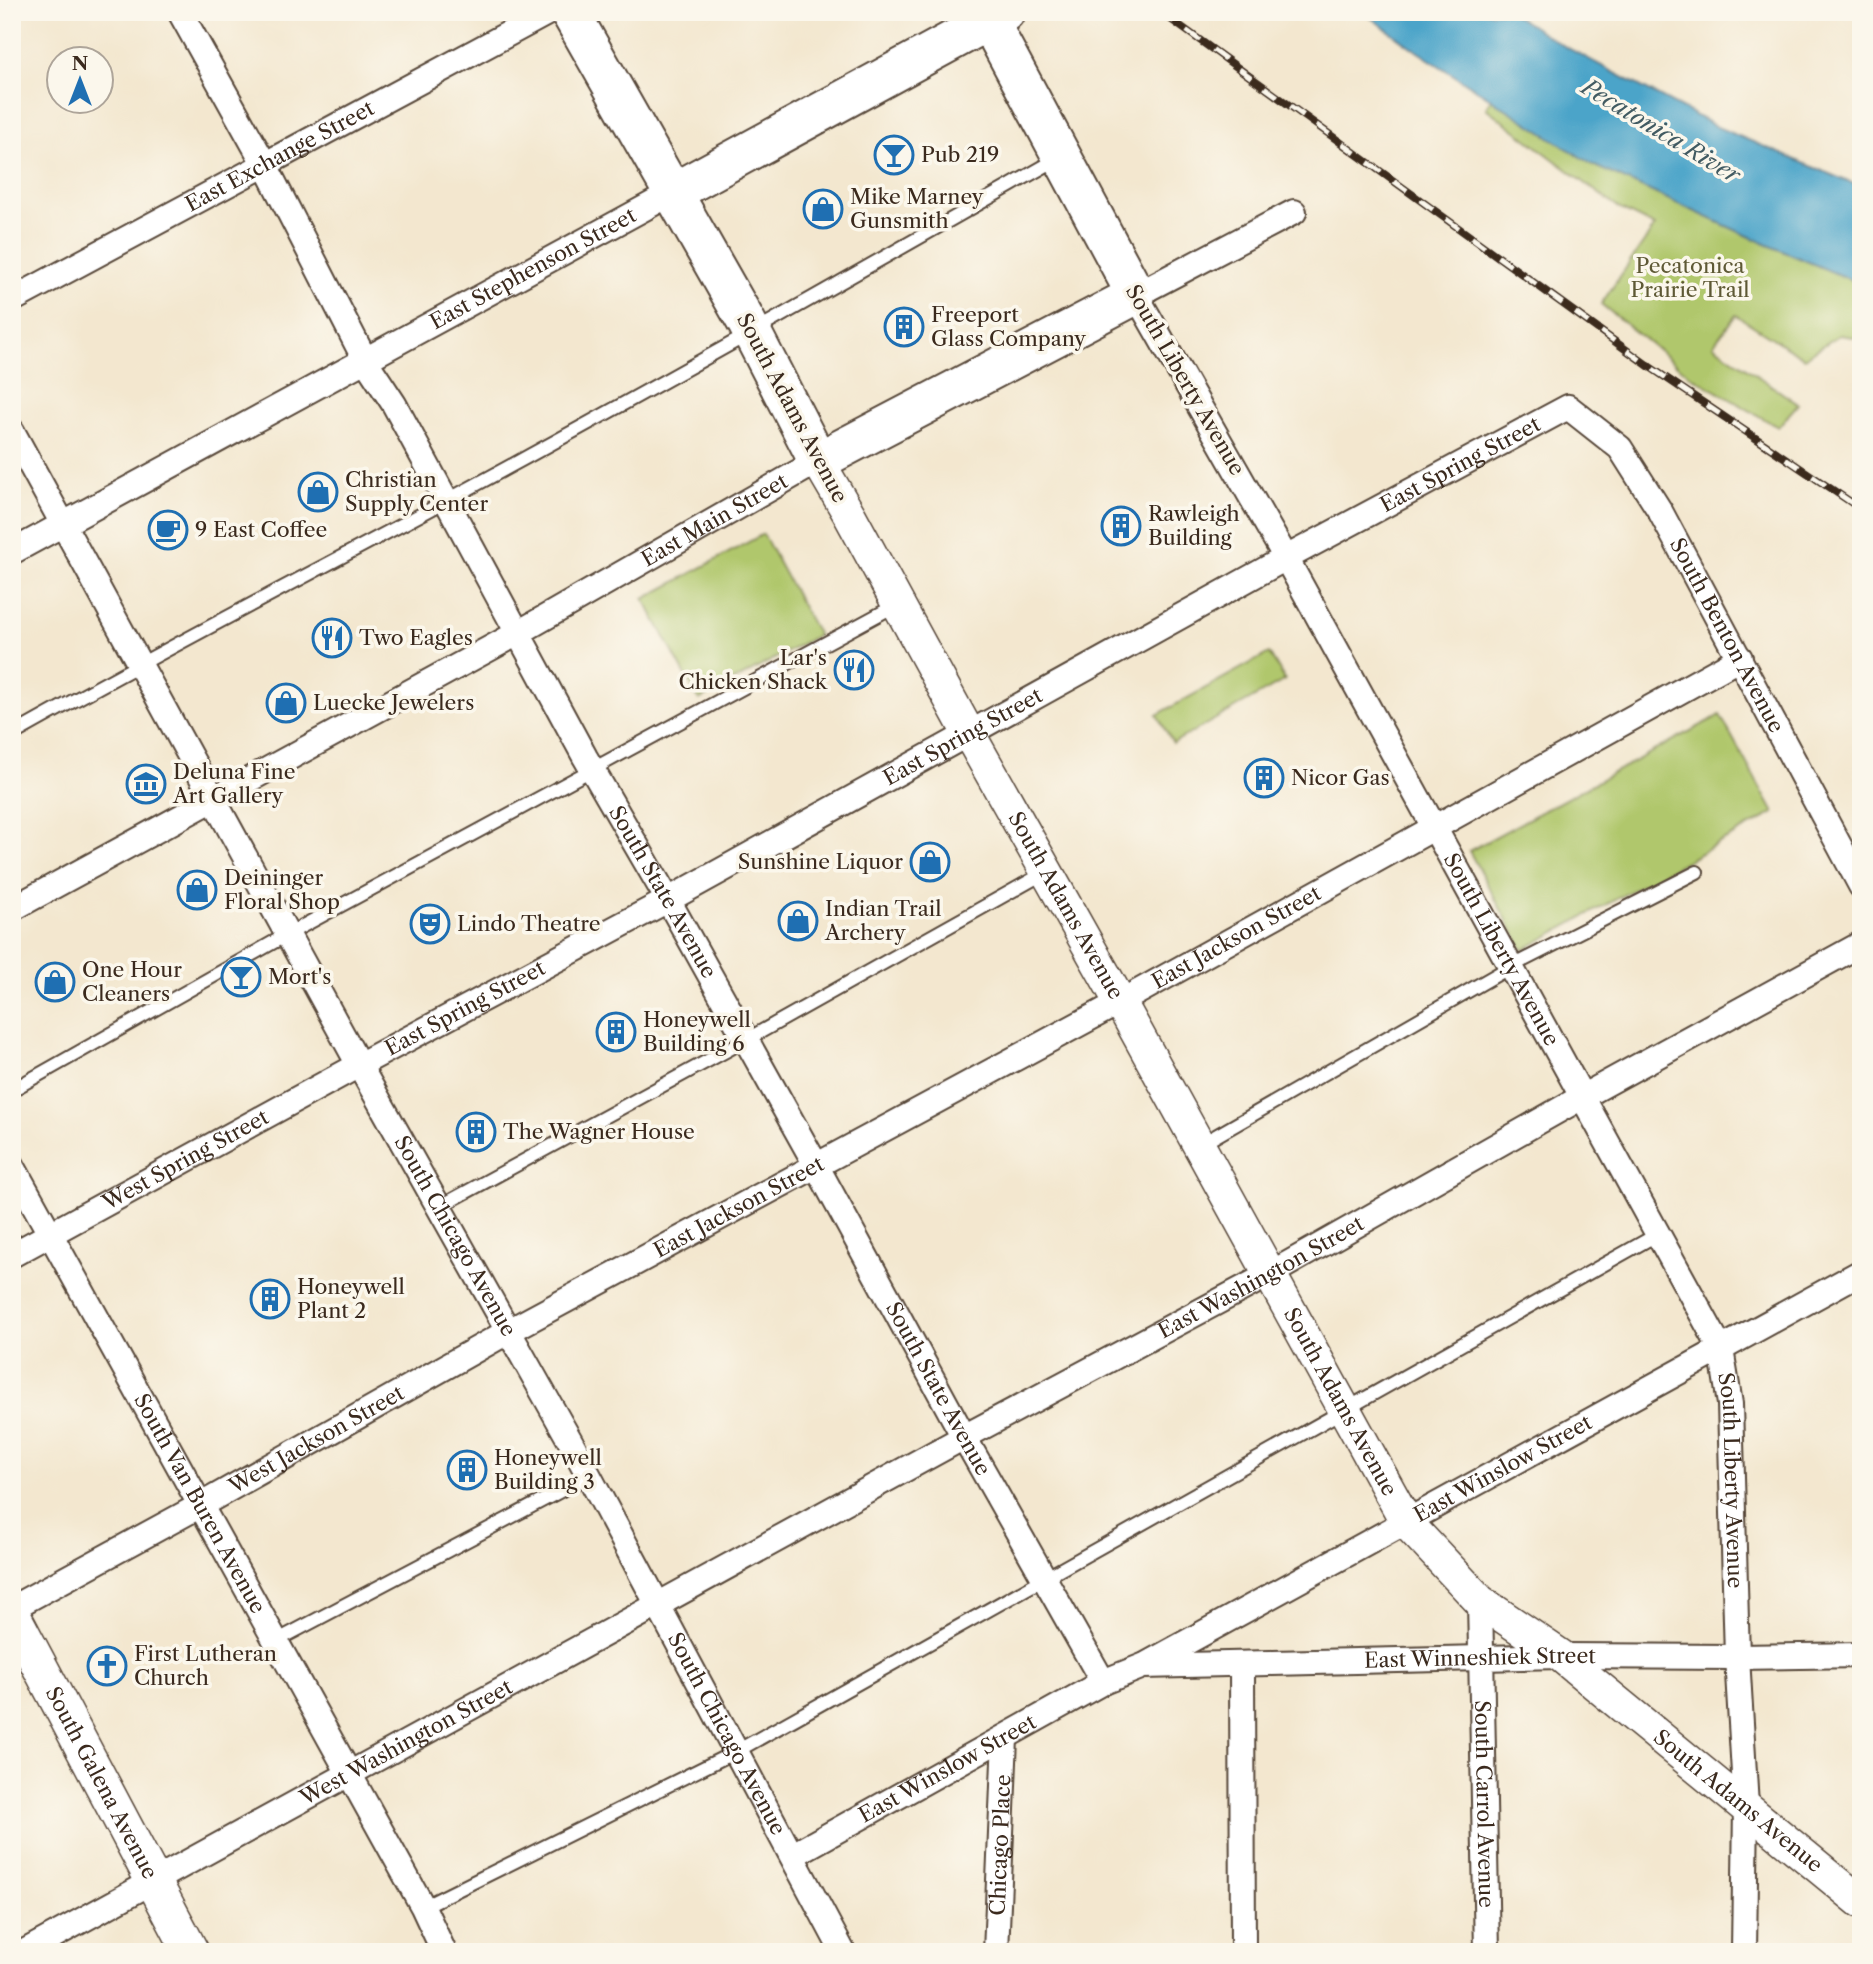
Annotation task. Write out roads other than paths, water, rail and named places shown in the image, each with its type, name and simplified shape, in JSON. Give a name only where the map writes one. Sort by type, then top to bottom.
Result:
[{"type":"main road","name":"South Adams Avenue","points":[[570,12],[752,333],[818,461]]},
{"type":"main road","name":"East Stephenson Street","points":[[674,192],[993,15]]},
{"type":"main road","name":"South Liberty Avenue","points":[[993,15],[1062,157],[1136,295]]},
{"type":"main road","name":"East Main Street","points":[[818,461],[1136,295]]},
{"type":"main road","name":"South Galena Avenue","points":[[12,1614],[191,1952]]},
{"type":"street","name":"South State Avenue","points":[[180,12],[265,164],[365,360],[394,404],[592,769],[668,900],[964,1437],[1103,1682]]},
{"type":"street","name":"East Exchange Street","points":[[12,300],[549,12]]},
{"type":"street","name":"East Stephenson Street","points":[[12,552],[674,192]]},
{"type":"street","name":"East Main Street","points":[[1136,295],[1294,212]]},
{"type":"street","name":"South Liberty Avenue","points":[[1136,295],[1286,558],[1721,1349],[1730,1404],[1737,1657],[1746,1806],[1744,1952]]},
{"type":"street","name":"East Spring Street","points":[[359,1065],[668,900],[1286,558],[1567,407]]},
{"type":"street","name":"South Benton Avenue","points":[[1567,407],[1620,448],[1660,511],[1861,886]]},
{"type":"street","name":"South Chicago Avenue","points":[[12,431],[359,1065],[659,1604],[843,1952]]},
{"type":"street","name":"East Main Street","points":[[12,909],[518,632],[818,461]]},
{"type":"street","name":"South Adams Avenue","points":[[818,461],[1407,1523],[1480,1601],[1561,1656],[1861,1902]]},
{"type":"street","name":"East Jackson Street","points":[[509,1331],[1120,1002],[1740,658]]},
{"type":"street","name":"East Washington Street","points":[[659,1604],[1270,1274],[1861,944]]},
{"type":"street","name":"West Spring Street","points":[[12,1255],[359,1065]]},
{"type":"street","name":"South Van Buren Avenue","points":[[12,1165],[423,1907],[444,1952]]},
{"type":"street","name":"East Winslow Street","points":[[1143,1666],[1861,1272]]},
{"type":"street","name":"West Jackson Street","points":[[12,1608],[201,1506],[509,1331]]},
{"type":"street","points":[[1480,1601],[1481,1658]]},
{"type":"street","name":"West Washington Street","points":[[24,1952],[659,1604]]},
{"type":"street","name":"East Winneshiek Street","points":[[1103,1682],[1143,1666],[1561,1656],[1861,1655]]},
{"type":"street","name":"South Carrol Avenue","points":[[1481,1658],[1487,1952]]},
{"type":"street","points":[[1242,1665],[1243,1952]]},
{"type":"street","name":"East Winslow Street","points":[[793,1855],[1103,1682]]},
{"type":"street","name":"Chicago Place","points":[[996,1952],[1005,1738]]},
{"type":"lane","points":[[12,734],[752,333],[1062,157]]},
{"type":"lane","points":[[12,1090],[288,934],[898,604]]},
{"type":"lane","points":[[439,1207],[746,1040],[1046,871]]},
{"type":"lane","points":[[1199,1146],[1510,967],[1697,872]]},
{"type":"lane","points":[[423,1907],[737,1751],[1658,1234]]},
{"type":"lane","points":[[276,1641],[589,1476]]},
{"type":"water","name":"Pecatonica River","points":[[1363,12],[1510,12],[1562,45],[1717,127],[1861,187],[1861,284],[1593,165],[1418,52]]},
{"type":"railway","points":[[1161,12],[1650,367],[1861,509]]},
{"type":"place","name":"Pub 219","points":[[894,155]]},
{"type":"place","name":"Mike Marney Gunsmith","points":[[823,209]]},
{"type":"place","name":"Freeport Glass Company","points":[[904,327]]},
{"type":"place","name":"Christian Supply Center","points":[[318,492]]},
{"type":"place","name":"Rawleigh Building","points":[[1121,526]]},
{"type":"place","name":"9 East Coffee","points":[[168,530]]},
{"type":"place","name":"Two Eagles","points":[[332,638]]},
{"type":"place","name":"Lar's Chicken Shack","points":[[854,670]]},
{"type":"place","name":"Luecke Jewelers","points":[[286,703]]},
{"type":"place","name":"Nicor Gas","points":[[1264,778]]},
{"type":"place","name":"Deluna Fine Art Gallery","points":[[146,784]]},
{"type":"place","name":"Sunshine Liquor","points":[[930,862]]},
{"type":"place","name":"Deininger Floral Shop","points":[[197,890]]},
{"type":"place","name":"Indian Trail Archery","points":[[798,921]]},
{"type":"place","name":"Lindo Theatre","points":[[430,924]]},
{"type":"place","name":"Mort's","points":[[241,977]]},
{"type":"place","name":"One Hour Cleaners","points":[[55,982]]},
{"type":"place","name":"Honeywell Building 6","points":[[616,1032]]},
{"type":"place","name":"The Wagner House","points":[[476,1132]]},
{"type":"place","name":"Honeywell Plant 2","points":[[270,1299]]},
{"type":"place","name":"Honeywell Building 3","points":[[467,1470]]},
{"type":"place","name":"First Lutheran Church","points":[[107,1666]]},
{"type":"park label","name":"Pecatonica Prairie Trail","points":[[1690,278]]}]
